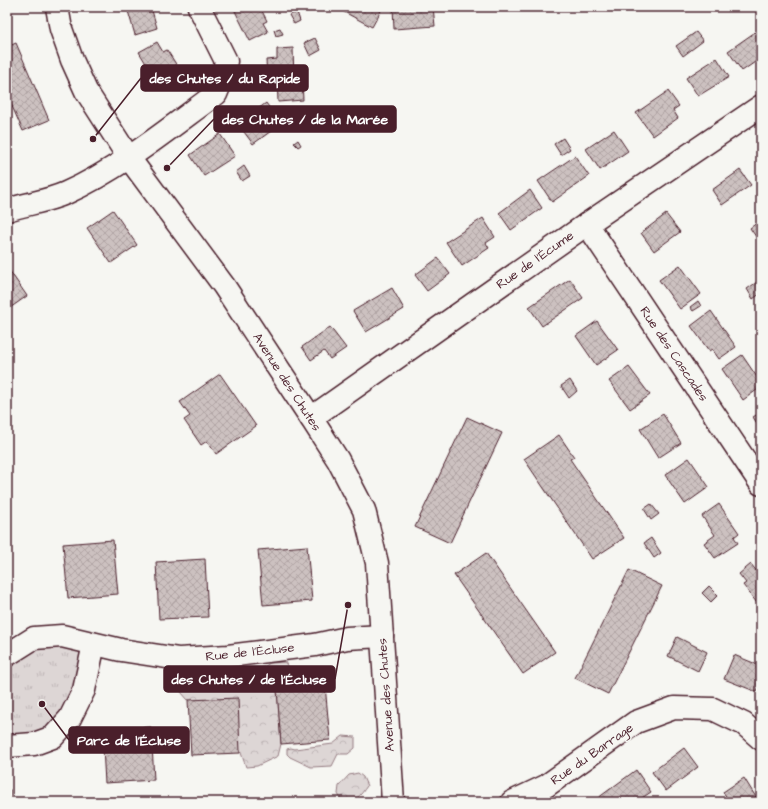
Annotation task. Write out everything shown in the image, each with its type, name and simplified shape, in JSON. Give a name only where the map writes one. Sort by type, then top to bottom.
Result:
[{"type":"street","name":"Avenue des Chutes","points":[[57,7],[61,29],[83,85],[129,158],[224,286],[338,460],[364,510],[377,563],[393,802]]},
{"type":"street","points":[[7,210],[64,194],[105,174],[216,94],[223,77],[226,61],[200,7]]},
{"type":"street","name":"Rue de l'Écume","points":[[311,418],[587,224],[758,113]]},
{"type":"street","name":"Rue des Cascades","points":[[587,224],[761,484]]},
{"type":"street","name":"Rue de l'Écluse","points":[[7,655],[34,638],[62,636],[148,655],[180,659],[228,656],[315,645],[347,638],[382,636]]},
{"type":"street","points":[[7,746],[34,744],[53,737],[70,718],[84,690],[94,644]]},
{"type":"street","name":"Rue du Barrage","points":[[512,802],[546,786],[636,722],[674,708],[712,709],[744,724],[761,738]]},
{"type":"green space","points":[[94,644],[70,718],[7,746],[7,655],[12,651]]},
{"type":"green space","points":[[285,662],[290,671],[283,688],[277,689],[281,744],[278,756],[257,766],[246,767],[240,750],[181,692],[189,679],[201,670],[218,670],[231,686],[245,687],[259,670],[270,663]]},
{"type":"green space","points":[[343,736],[355,737],[355,748],[348,754],[338,754],[332,766],[311,767],[290,757],[287,754],[287,749],[333,744]]},
{"type":"green space","points":[[358,773],[363,777],[367,786],[354,800],[342,801],[338,794],[339,786],[349,775]]},
{"type":"building","points":[[141,7],[151,7],[157,28],[135,35],[128,11]]},
{"type":"building","points":[[233,7],[260,7],[267,21],[263,23],[268,32],[250,41]]},
{"type":"building","points":[[335,7],[383,7],[372,27]]},
{"type":"building","points":[[393,7],[433,7],[435,26],[394,29]]},
{"type":"building","points":[[297,12],[300,21],[294,24],[289,15]]},
{"type":"building","points":[[280,28],[283,34],[276,36],[274,30]]},
{"type":"building","points":[[761,28],[761,58],[742,71],[728,51]]},
{"type":"building","points":[[696,32],[703,41],[683,56],[676,46]]},
{"type":"building","points":[[315,38],[321,50],[310,56],[304,43]]},
{"type":"building","points":[[157,42],[163,52],[167,50],[181,72],[159,85],[139,52]]},
{"type":"building","points":[[16,43],[49,120],[23,131],[7,95],[7,47]]},
{"type":"building","points":[[293,48],[294,81],[302,80],[303,100],[278,102],[277,77],[267,78],[266,60],[277,59],[277,49]]},
{"type":"building","points":[[717,58],[729,77],[698,96],[686,78]]},
{"type":"building","points":[[668,91],[679,106],[673,110],[678,118],[653,136],[636,113]]},
{"type":"building","points":[[266,103],[281,124],[253,144],[238,124]]},
{"type":"building","points":[[614,130],[628,151],[600,170],[586,149]]},
{"type":"building","points":[[220,134],[235,156],[204,176],[190,155]]},
{"type":"building","points":[[563,138],[570,149],[561,155],[554,144]]},
{"type":"building","points":[[298,140],[301,145],[298,147],[294,143]]},
{"type":"building","points":[[575,156],[589,176],[552,202],[538,181]]},
{"type":"building","points":[[244,166],[250,176],[242,181],[236,172]]},
{"type":"building","points":[[740,170],[751,185],[722,205],[712,190]]},
{"type":"building","points":[[530,190],[542,208],[511,230],[499,213]]},
{"type":"building","points":[[113,210],[137,245],[111,263],[87,228]]},
{"type":"building","points":[[666,214],[680,232],[654,251],[641,233]]},
{"type":"building","points":[[483,218],[495,237],[486,243],[489,248],[462,266],[446,242]]},
{"type":"building","points":[[761,220],[761,244],[750,228]]},
{"type":"building","points":[[438,258],[450,274],[427,291],[415,275]]},
{"type":"building","points":[[680,265],[701,294],[680,309],[659,280]]},
{"type":"building","points":[[7,267],[27,296],[7,310]]},
{"type":"building","points":[[570,279],[583,298],[542,326],[529,307]]},
{"type":"building","points":[[757,282],[761,288],[761,293],[753,299],[747,289]]},
{"type":"building","points":[[392,288],[404,309],[366,332],[353,311]]},
{"type":"building","points":[[698,301],[701,306],[693,311],[690,307]]},
{"type":"building","points":[[711,311],[736,347],[719,359],[712,349],[709,351],[691,326]]},
{"type":"building","points":[[597,321],[618,350],[596,365],[576,336]]},
{"type":"building","points":[[330,327],[346,348],[330,359],[324,351],[311,360],[302,347]]},
{"type":"building","points":[[742,355],[761,383],[761,387],[743,400],[722,369]]},
{"type":"building","points":[[629,367],[650,395],[630,409],[609,381]]},
{"type":"building","points":[[220,374],[256,426],[216,454],[207,441],[201,445],[184,420],[190,416],[180,402]]},
{"type":"building","points":[[570,380],[577,391],[569,398],[561,386]]},
{"type":"building","points":[[761,412],[761,430],[753,417]]},
{"type":"building","points":[[663,414],[681,443],[658,458],[640,429]]},
{"type":"building","points":[[467,417],[502,433],[450,543],[415,527]]},
{"type":"building","points":[[559,435],[574,457],[570,459],[624,538],[592,559],[524,459]]},
{"type":"building","points":[[689,458],[709,487],[685,504],[665,475]]},
{"type":"building","points":[[651,504],[659,514],[651,520],[644,509]]},
{"type":"building","points":[[719,504],[739,533],[734,537],[738,543],[715,558],[704,543],[715,535],[702,516]]},
{"type":"building","points":[[651,538],[661,553],[654,558],[644,543]]},
{"type":"building","points":[[113,540],[118,594],[68,598],[63,544]]},
{"type":"building","points":[[307,546],[312,601],[263,605],[258,550]]},
{"type":"building","points":[[486,553],[555,652],[523,674],[454,575]]},
{"type":"building","points":[[205,559],[208,617],[159,619],[156,562]]},
{"type":"building","points":[[751,564],[758,573],[761,571],[761,600],[757,603],[743,585],[746,583],[739,574]]},
{"type":"building","points":[[629,570],[662,586],[608,694],[575,678]]},
{"type":"building","points":[[709,586],[718,595],[711,602],[702,593]]},
{"type":"building","points":[[677,637],[707,652],[698,671],[668,656]]},
{"type":"building","points":[[734,655],[761,666],[761,681],[757,692],[724,679]]},
{"type":"building","points":[[325,685],[330,740],[281,744],[277,689]]},
{"type":"building","points":[[238,698],[240,753],[191,755],[188,700]]},
{"type":"building","points":[[151,727],[154,780],[105,783],[102,730]]},
{"type":"building","points":[[684,748],[698,767],[666,791],[652,772]]},
{"type":"building","points":[[636,770],[651,792],[636,802],[601,802],[598,798]]},
{"type":"building","points":[[744,778],[759,802],[730,802],[723,792]]},
{"type":"building","points":[[7,790],[10,790],[10,802],[7,802]]},
{"type":"place","name":"des Chutes / du Rapide","points":[[93,139]]},
{"type":"place","name":"des Chutes / de la Marée","points":[[167,168]]},
{"type":"place","name":"des Chutes / de l'Écluse","points":[[348,605]]},
{"type":"place","name":"Parc de l'Écluse","points":[[42,704]]}]
